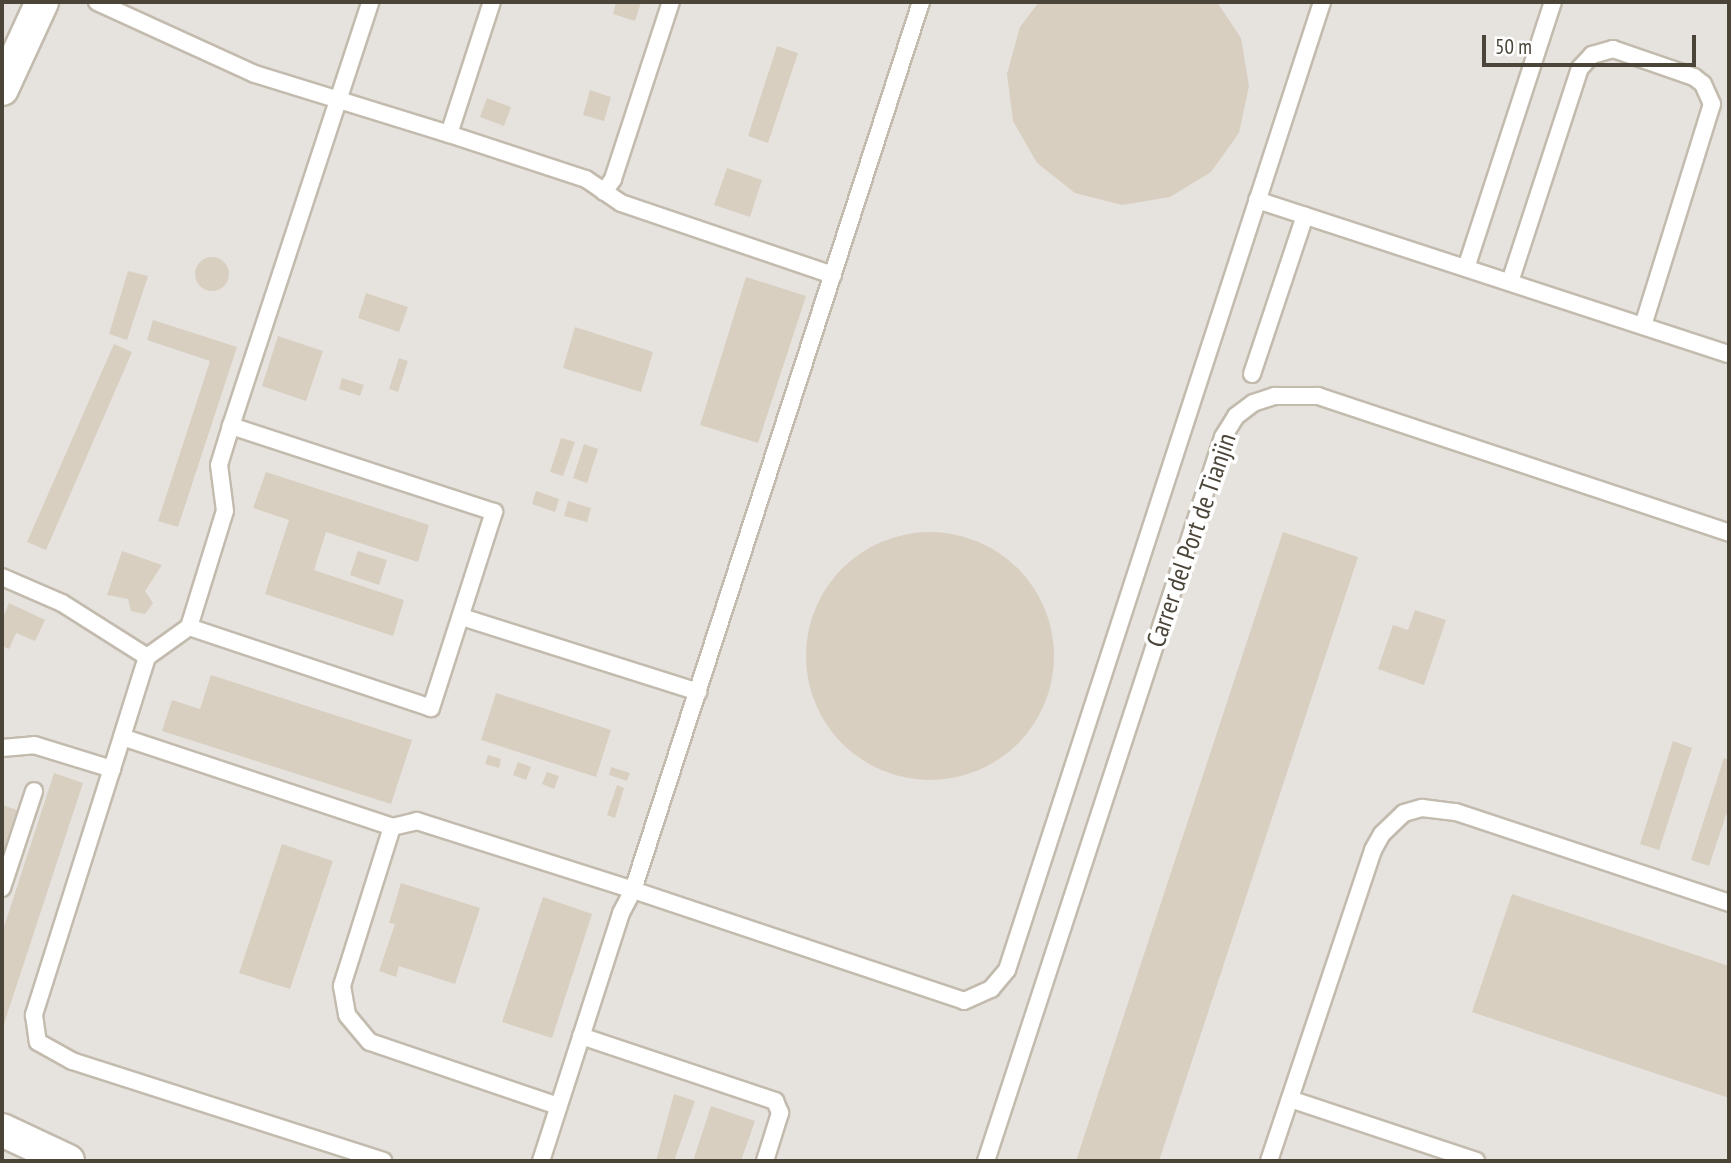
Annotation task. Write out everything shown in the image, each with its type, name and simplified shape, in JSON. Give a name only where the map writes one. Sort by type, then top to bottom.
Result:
[{"type":"street","points":[[2,89],[42,2]]},
{"type":"street","points":[[2,1130],[68,1161]]},
{"type":"lane","points":[[97,2],[211,55],[337,100],[586,180],[621,203],[833,275]]},
{"type":"lane","points":[[370,2],[219,465],[225,511],[189,627],[147,657],[34,1015],[38,1042],[47,1051],[383,1161]]},
{"type":"lane","points":[[449,134],[492,2]]},
{"type":"lane","points":[[604,192],[612,178],[671,2]]},
{"type":"lane","points":[[541,1161],[621,913],[633,890],[698,692],[921,2]]},
{"type":"lane","points":[[122,737],[392,827],[417,821],[964,1001],[979,996],[1007,970],[1322,2]]},
{"type":"lane","points":[[1466,268],[1553,2]]},
{"type":"lane","points":[[1510,282],[1580,68],[1592,55],[1613,49],[1694,77],[1703,84],[1712,104],[1643,326]]},
{"type":"lane","points":[[1257,200],[1729,354]]},
{"type":"lane","points":[[1252,374],[1305,216]]},
{"type":"lane","name":"Carrer del Port de Tianjin","points":[[986,1161],[1223,437],[1236,416],[1253,403],[1275,396],[1318,396],[1729,533]]},
{"type":"lane","points":[[189,627],[431,708],[494,512],[231,426]]},
{"type":"lane","points":[[2,577],[62,603],[147,657]]},
{"type":"lane","points":[[462,617],[698,692]]},
{"type":"lane","points":[[2,748],[34,745],[112,769]]},
{"type":"lane","points":[[2,888],[34,791]]},
{"type":"lane","points":[[1269,1161],[1373,850],[1382,834],[1404,813],[1422,808],[1457,812],[1729,902]]},
{"type":"lane","points":[[392,827],[342,986],[347,1015],[370,1042],[558,1106]]},
{"type":"lane","points":[[581,1036],[775,1101],[780,1114],[765,1161]]},
{"type":"lane","points":[[1290,1099],[1476,1161]]},
{"type":"shaded area","points":[[2,2],[1729,2],[1729,1161],[2,1161]]},
{"type":"building","points":[[616,2],[641,2],[635,21],[613,14]]},
{"type":"building","points":[[1039,2],[1217,2],[1241,38],[1249,86],[1239,133],[1211,172],[1170,197],[1122,205],[1075,193],[1037,163],[1013,121],[1007,74],[1020,27]]},
{"type":"building","points":[[777,46],[798,53],[768,143],[748,136]]},
{"type":"building","points":[[590,90],[611,97],[604,121],[583,115]]},
{"type":"building","points":[[487,98],[511,107],[504,126],[480,117]]},
{"type":"building","points":[[727,168],[762,180],[750,217],[714,205]]},
{"type":"building","points":[[212,257],[224,262],[229,274],[224,286],[212,291],[200,286],[195,274],[200,262]]},
{"type":"building","points":[[128,271],[148,276],[127,340],[109,334]]},
{"type":"building","points":[[746,277],[806,296],[758,443],[700,425]]},
{"type":"building","points":[[366,293],[408,307],[399,332],[358,318]]},
{"type":"building","points":[[153,320],[237,347],[178,527],[158,521],[210,361],[147,340]]},
{"type":"building","points":[[575,327],[653,352],[641,392],[563,368]]},
{"type":"building","points":[[278,336],[323,351],[306,401],[262,386]]},
{"type":"building","points":[[114,344],[132,352],[46,550],[27,542]]},
{"type":"building","points":[[399,358],[408,361],[398,392],[389,389]]},
{"type":"building","points":[[342,378],[364,385],[360,396],[339,389]]},
{"type":"building","points":[[561,438],[575,442],[563,476],[550,472]]},
{"type":"building","points":[[584,444],[598,449],[587,483],[573,478]]},
{"type":"building","points":[[266,472],[429,525],[418,562],[326,532],[314,570],[404,600],[393,636],[265,594],[289,520],[253,508]]},
{"type":"building","points":[[536,491],[559,499],[555,512],[532,504]]},
{"type":"building","points":[[568,501],[591,508],[587,522],[564,516]]},
{"type":"building","points":[[918,532],[942,532],[989,546],[1018,568],[1045,608],[1052,632],[1052,680],[1045,704],[1018,744],[978,771],[942,780],[918,780],[871,766],[851,752],[834,735],[820,715],[811,692],[806,668],[806,644],[820,597],[834,577],[851,560],[871,546],[894,537]]},
{"type":"building","points":[[1283,532],[1358,557],[1159,1161],[1076,1161]]},
{"type":"building","points":[[122,551],[162,565],[145,591],[153,603],[145,614],[131,611],[128,599],[107,595]]},
{"type":"building","points":[[358,551],[387,560],[379,585],[350,575]]},
{"type":"building","points":[[9,603],[45,620],[35,641],[16,633],[9,649],[2,646],[2,620]]},
{"type":"building","points":[[1415,610],[1446,620],[1424,685],[1378,669],[1393,625],[1408,630]]},
{"type":"building","points":[[211,675],[412,740],[391,804],[162,731],[172,700],[200,709]]},
{"type":"building","points":[[496,693],[611,730],[596,777],[481,740]]},
{"type":"building","points":[[1673,741],[1692,748],[1659,850],[1640,844]]},
{"type":"building","points":[[488,755],[501,759],[499,768],[485,764]]},
{"type":"building","points":[[1724,758],[1729,760],[1729,806],[1709,866],[1691,860]]},
{"type":"building","points":[[518,762],[531,767],[526,780],[513,775]]},
{"type":"building","points":[[611,767],[630,773],[627,781],[609,775]]},
{"type":"building","points":[[547,772],[559,776],[554,789],[542,784]]},
{"type":"building","points":[[54,773],[83,783],[2,1030],[2,933]]},
{"type":"building","points":[[617,785],[624,788],[615,818],[607,815]]},
{"type":"building","points":[[2,805],[17,810],[2,856]]},
{"type":"building","points":[[282,844],[333,861],[290,989],[239,973]]},
{"type":"building","points":[[401,883],[480,908],[455,984],[399,966],[396,977],[379,971],[395,924],[389,923]]},
{"type":"building","points":[[1512,894],[1729,966],[1729,1098],[1472,1012]]},
{"type":"building","points":[[543,897],[592,914],[552,1038],[502,1022]]},
{"type":"building","points":[[674,1094],[695,1101],[674,1161],[656,1161]]},
{"type":"building","points":[[711,1106],[755,1121],[741,1161],[693,1161]]}]
